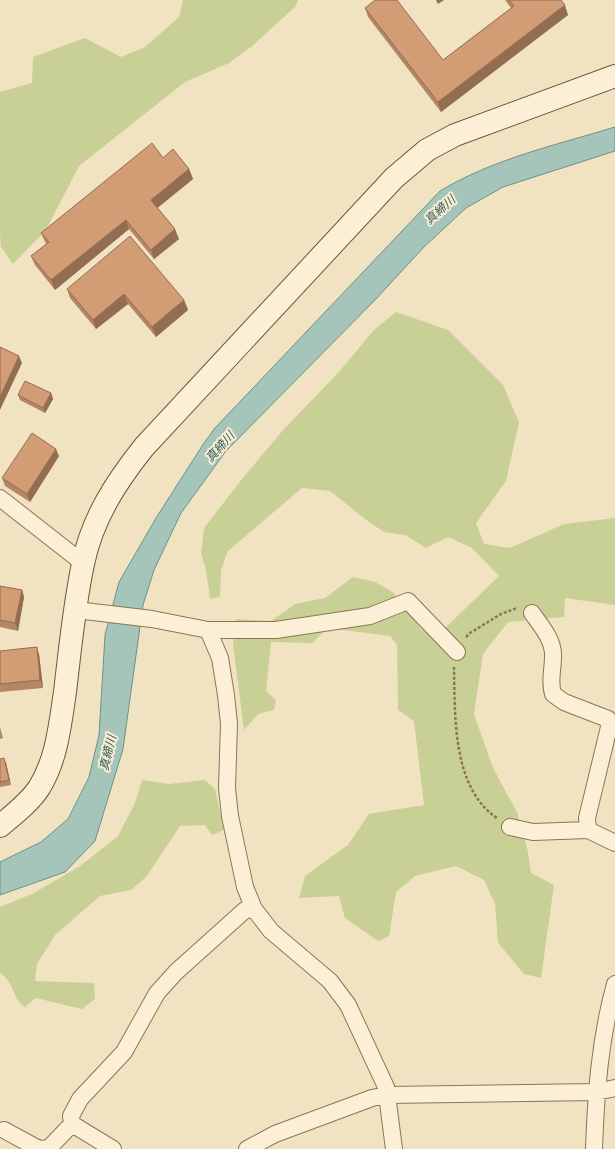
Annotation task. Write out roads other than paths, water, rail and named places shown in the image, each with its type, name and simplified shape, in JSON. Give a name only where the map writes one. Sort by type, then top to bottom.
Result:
[{"type":"street","points":[[0,826],[20,810],[38,789],[52,762],[59,734],[82,611],[83,563],[104,505],[122,474],[131,463],[196,390],[394,178],[427,150],[455,136],[615,76]]},
{"type":"street","points":[[0,498],[83,563]]},
{"type":"street","points":[[82,611],[152,619],[208,630],[276,630],[370,616],[408,600],[457,652]]},
{"type":"street","points":[[532,613],[550,640],[554,656],[550,685],[553,694],[564,702],[608,719],[609,727],[587,818],[588,830]]},
{"type":"street","points":[[208,630],[220,658],[226,695],[229,724],[227,788],[230,816],[245,887],[254,909],[271,931],[330,981],[348,1005],[386,1087],[394,1149]]},
{"type":"street","points":[[510,827],[533,832],[588,830],[615,843]]},
{"type":"street","points":[[72,1124],[71,1116],[80,1099],[124,1052],[157,993],[176,972],[245,910],[254,909]]},
{"type":"street","points":[[594,1149],[596,1092],[606,1016],[615,984]]},
{"type":"street","points":[[247,1149],[275,1134],[365,1101],[387,1095],[596,1092],[615,1088]]},
{"type":"street","points":[[4,1130],[39,1148],[49,1148],[72,1124]]},
{"type":"street","points":[[72,1124],[113,1149]]},
{"type":"water","name":"真締川","points":[[615,127],[615,151],[503,187],[466,208],[424,247],[375,300],[226,451],[181,513],[154,570],[143,605],[123,749],[95,841],[65,872],[0,895],[0,862],[41,842],[68,819],[89,777],[99,735],[105,635],[119,582],[156,518],[215,428],[440,191],[481,170],[503,161]]}]
